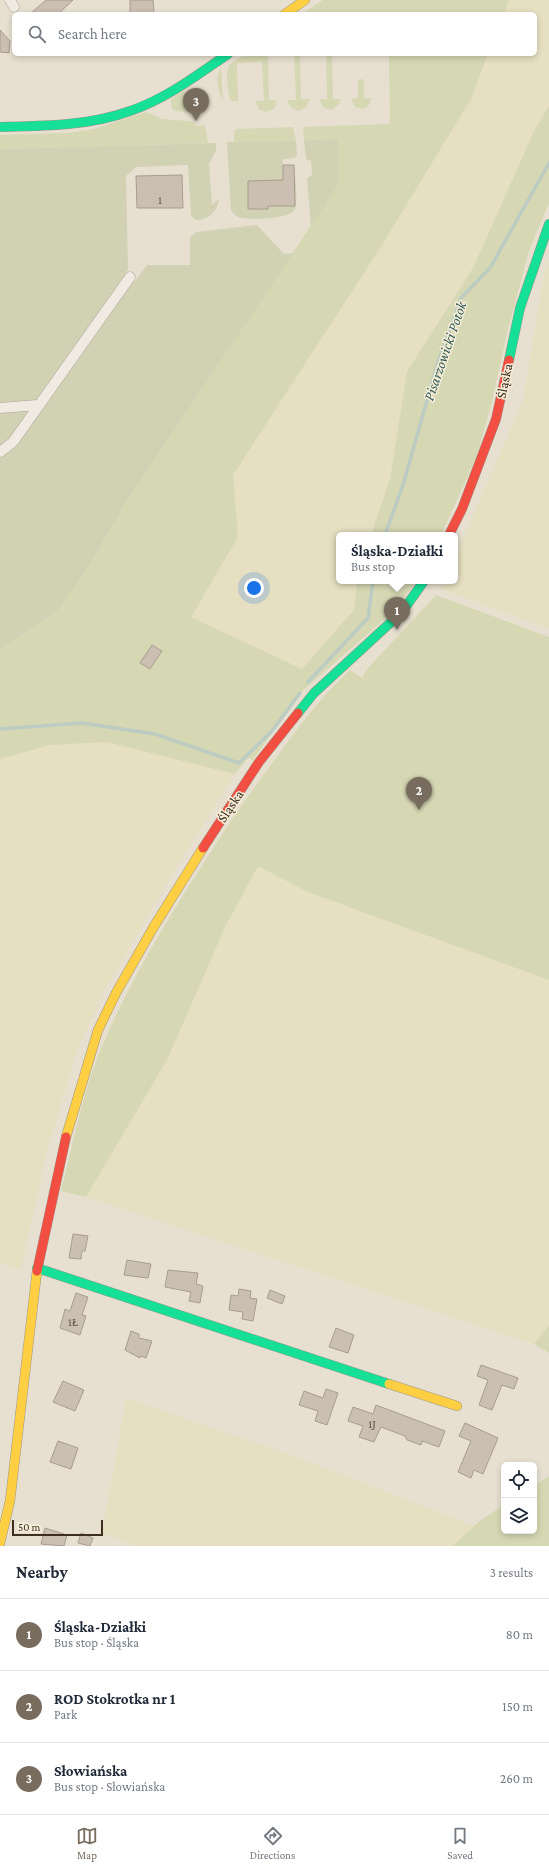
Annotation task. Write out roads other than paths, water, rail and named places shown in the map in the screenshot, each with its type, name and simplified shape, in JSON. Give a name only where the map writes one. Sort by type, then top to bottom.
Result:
[{"type":"street","points":[[287,12],[299,1]]},
{"type":"street","points":[[0,127],[65,125],[116,116],[161,98],[225,56]]},
{"type":"street","name":"Śląska","points":[[450,532],[462,509],[496,419],[520,308],[549,224]]},
{"type":"street","points":[[0,452],[13,442],[130,277]]},
{"type":"street","points":[[0,408],[38,406]]},
{"type":"street","name":"Śląska","points":[[0,1543],[10,1501],[37,1268],[65,1141],[98,1030],[116,993],[153,928],[200,850],[259,762],[314,693],[402,612],[422,584]]},
{"type":"street","points":[[37,1268],[457,1406]]},
{"type":"waterway","name":"Pisarzowicki Potok","points":[[386,532],[403,485],[437,365],[461,298],[490,268],[549,163]]},
{"type":"waterway","name":"Pisarzowicki Potok","points":[[308,682],[368,618],[373,584]]},
{"type":"waterway","name":"Pisarzowicki Potok","points":[[0,729],[82,723],[155,734],[239,763],[272,731],[300,693]]},
{"type":"place","name":"Słowiańska","points":[[196,121]]},
{"type":"place","name":"Śląska-Działki","points":[[397,630]]},
{"type":"place","name":"ROD Stokrotka nr 1","points":[[419,810]]}]
